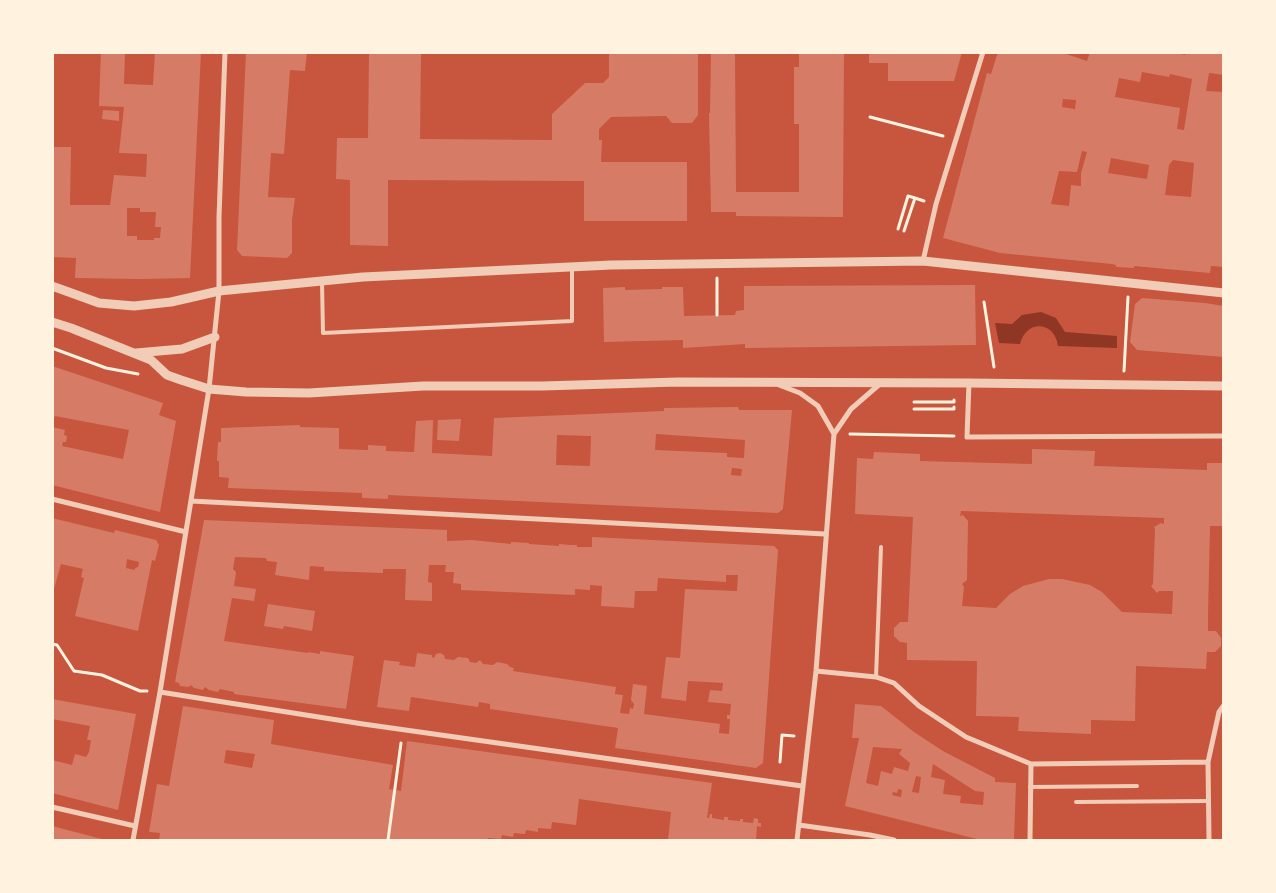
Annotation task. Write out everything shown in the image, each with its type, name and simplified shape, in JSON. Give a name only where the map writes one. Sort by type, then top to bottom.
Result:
[{"type":"street","points":[[133,840],[160,692],[210,389],[219,290],[219,217],[225,52]]},
{"type":"street","points":[[922,261],[936,204],[983,52]]},
{"type":"street","points":[[52,286],[99,303],[134,306],[171,302],[219,290],[322,280],[572,266],[922,261],[1224,293]]},
{"type":"street","points":[[52,322],[151,360],[168,375],[210,389],[246,392],[309,393],[423,386],[771,382],[1224,386]]},
{"type":"street","points":[[133,353],[182,349],[215,337]]},
{"type":"street","points":[[771,382],[800,393],[818,406],[834,434]]},
{"type":"street","points":[[797,840],[816,671],[834,434],[851,409],[882,383]]},
{"type":"street","points":[[969,383],[967,437],[1224,436]]},
{"type":"street","points":[[52,499],[186,532]]},
{"type":"street","points":[[191,501],[825,534]]},
{"type":"street","points":[[816,671],[876,677],[894,683],[919,706],[966,737],[1031,764],[1208,762]]},
{"type":"street","points":[[160,692],[403,730],[802,786]]},
{"type":"street","points":[[1208,840],[1208,762],[1219,712],[1224,705]]},
{"type":"street","points":[[1030,840],[1031,764]]},
{"type":"street","points":[[52,807],[135,826]]},
{"type":"street","points":[[799,825],[894,840]]},
{"type":"lane","points":[[322,280],[323,332],[572,322],[572,266]]},
{"type":"lane","points":[[876,677],[881,546]]},
{"type":"lane","points":[[1030,787],[1137,786]]},
{"type":"lane","points":[[1076,802],[1208,801]]},
{"type":"path","points":[[870,117],[930,132]]},
{"type":"path","points":[[898,229],[908,196],[914,199],[904,231]]},
{"type":"path","points":[[717,263],[717,315]]},
{"type":"path","points":[[1121,282],[1121,294],[1128,294],[1123,384]]},
{"type":"path","points":[[984,302],[996,383]]},
{"type":"path","points":[[52,348],[106,368],[136,374],[168,375]]},
{"type":"path","points":[[914,402],[950,402]]},
{"type":"path","points":[[914,409],[950,409]]},
{"type":"path","points":[[834,434],[967,437]]},
{"type":"path","points":[[52,644],[57,645],[74,670],[102,675],[140,691],[160,692]]},
{"type":"path","points":[[388,840],[403,730]]},
{"type":"path","points":[[780,762],[782,735]]},
{"type":"shaded area","points":[[1041,312],[1056,318],[1065,332],[1117,336],[1117,348],[1058,346],[1052,332],[1040,326],[1028,330],[1020,344],[999,343],[995,323],[1012,324],[1022,315]]},
{"type":"building","points":[[101,52],[125,52],[124,84],[153,85],[155,52],[201,52],[190,278],[75,278],[76,258],[52,257],[52,147],[71,147],[70,205],[110,205],[114,175],[146,177],[147,154],[119,153],[124,107],[99,106]],"holes":[[[127,208],[140,208],[140,212],[156,212],[155,227],[161,227],[160,238],[137,240],[137,236],[127,236]]]},
{"type":"building","points":[[246,52],[307,52],[305,71],[290,70],[284,154],[271,153],[268,197],[295,198],[292,220],[292,253],[287,258],[242,256],[237,250]]},
{"type":"building","points":[[369,52],[421,52],[420,139],[552,140],[552,114],[585,83],[603,83],[609,77],[609,52],[698,52],[698,115],[692,123],[672,123],[666,116],[611,117],[599,129],[599,140],[602,140],[601,162],[687,162],[687,221],[584,221],[584,181],[388,180],[388,246],[350,245],[350,180],[336,179],[337,138],[368,138]]},
{"type":"building","points":[[711,52],[735,52],[736,192],[799,192],[799,124],[794,124],[794,67],[799,67],[799,52],[844,52],[843,217],[736,216],[736,212],[711,212],[709,113]]},
{"type":"building","points":[[869,52],[962,52],[954,81],[888,81],[888,63],[869,63]]},
{"type":"building","points":[[998,52],[1060,52],[1087,61],[1090,52],[1174,52],[1185,55],[1186,52],[1224,52],[1224,75],[1209,73],[1206,91],[1224,92],[1224,267],[1211,266],[1210,273],[1134,266],[1134,268],[1116,267],[1116,265],[1112,264],[1000,253],[943,238],[987,73],[991,74]],"holes":[[[1142,72],[1169,77],[1170,74],[1192,79],[1184,130],[1177,129],[1180,108],[1115,97],[1119,78],[1140,82]],[[1063,99],[1076,100],[1075,109],[1062,107]],[[1082,151],[1087,152],[1081,173],[1081,186],[1071,185],[1069,206],[1051,204],[1059,171],[1077,172]],[[1111,158],[1149,165],[1147,179],[1108,173]],[[1173,160],[1194,163],[1191,197],[1165,195],[1169,165]]]},
{"type":"building","points":[[103,110],[119,111],[119,121],[102,119]]},
{"type":"building","points":[[975,285],[976,345],[745,348],[745,344],[683,348],[683,340],[604,342],[603,288],[625,287],[625,290],[683,287],[684,316],[735,315],[736,311],[744,310],[744,286]]},
{"type":"building","points":[[1142,298],[1224,306],[1224,357],[1137,350],[1130,342],[1135,304]]},
{"type":"building","points":[[52,366],[163,403],[159,415],[176,421],[160,512],[52,485],[52,427],[65,430],[66,442],[63,442],[62,446],[123,459],[129,430],[55,416],[52,423]]},
{"type":"building","points":[[738,407],[739,410],[792,410],[783,509],[778,513],[388,495],[388,499],[362,498],[362,493],[228,488],[229,478],[219,477],[219,461],[217,461],[218,442],[221,442],[221,428],[300,425],[300,427],[339,428],[339,449],[368,450],[368,445],[386,446],[386,451],[414,452],[416,421],[433,420],[432,453],[492,456],[494,418],[664,411],[664,408]],"holes":[[[656,434],[745,440],[744,458],[727,457],[727,453],[655,450]],[[557,435],[591,436],[590,466],[556,465]],[[732,468],[742,469],[741,476],[731,475]]]},
{"type":"building","points":[[461,419],[459,441],[437,440],[438,420]]},
{"type":"building","points":[[1032,449],[1095,451],[1094,466],[1207,470],[1207,463],[1224,463],[1224,526],[1210,526],[1208,615],[1208,631],[1216,631],[1221,638],[1221,646],[1215,652],[1207,652],[1206,669],[1136,666],[1135,721],[1091,720],[1091,734],[1018,731],[1019,717],[976,716],[977,661],[907,660],[907,643],[900,642],[894,636],[894,628],[900,622],[908,622],[913,517],[855,514],[857,458],[873,459],[874,452],[920,454],[920,461],[1032,464]],"holes":[[[961,511],[1164,518],[1164,524],[1161,523],[1154,527],[1153,584],[1151,586],[1157,593],[1159,591],[1173,591],[1172,614],[1122,612],[1102,592],[1090,585],[1062,579],[1049,579],[1023,586],[1010,594],[996,608],[962,606],[964,587],[962,584],[967,580],[968,521],[963,515],[960,516]]]},
{"type":"building","points":[[52,518],[114,533],[115,530],[156,540],[159,545],[155,561],[152,560],[138,631],[75,616],[84,578],[81,577],[83,569],[61,564],[52,596]],"holes":[[[127,559],[139,562],[135,570],[126,568]]]},
{"type":"building","points":[[204,520],[447,530],[447,541],[472,540],[511,544],[511,542],[592,547],[592,537],[774,546],[778,550],[763,763],[756,768],[615,748],[618,728],[490,709],[490,704],[479,702],[478,707],[411,697],[409,711],[377,707],[384,660],[400,662],[399,665],[415,667],[417,653],[432,655],[434,658],[436,654],[440,653],[444,655],[445,659],[468,658],[470,662],[476,663],[480,660],[483,664],[493,665],[497,662],[507,664],[514,668],[513,671],[616,687],[615,694],[623,695],[620,713],[629,714],[630,708],[633,709],[634,704],[631,700],[633,684],[647,686],[644,714],[720,724],[719,733],[729,734],[730,719],[727,719],[727,715],[730,715],[731,704],[708,702],[710,690],[722,691],[723,683],[688,681],[686,701],[661,698],[666,657],[680,658],[685,589],[737,591],[738,575],[726,575],[726,582],[658,578],[657,591],[635,591],[634,608],[601,606],[602,586],[590,585],[590,590],[575,589],[575,595],[461,590],[461,584],[453,583],[454,572],[445,572],[446,565],[429,565],[428,582],[432,583],[432,601],[405,600],[406,569],[383,569],[383,573],[324,571],[324,567],[310,566],[309,580],[275,575],[277,562],[267,561],[266,558],[235,557],[233,569],[236,572],[234,586],[256,589],[254,601],[232,598],[224,641],[308,653],[320,654],[320,651],[354,656],[346,709],[234,694],[234,692],[220,689],[218,692],[205,687],[203,690],[194,688],[191,685],[189,687],[180,686],[179,683],[175,682]]},
{"type":"building","points":[[268,604],[315,611],[312,631],[284,626],[283,629],[264,626]]},
{"type":"building","points":[[52,699],[136,714],[118,810],[52,793],[52,760],[72,765],[75,754],[86,757],[91,740],[87,740],[90,726],[52,719]]},
{"type":"building","points":[[855,704],[881,706],[914,732],[943,751],[995,778],[995,782],[1016,783],[1014,840],[981,840],[845,806],[859,738],[852,738]],"holes":[[[873,747],[902,749],[899,754],[910,763],[908,771],[894,767],[892,774],[881,771],[878,786],[866,783]],[[933,764],[975,791],[984,792],[983,805],[960,803],[961,796],[943,794],[945,780],[931,777]],[[916,776],[921,777],[919,793],[912,792]],[[898,789],[902,790],[901,797],[892,795],[893,792],[897,793]]]},
{"type":"building","points":[[183,706],[274,720],[271,744],[393,765],[389,789],[401,791],[407,741],[712,783],[707,818],[712,814],[712,818],[724,820],[724,817],[728,817],[728,820],[740,821],[740,819],[743,819],[743,822],[753,823],[754,818],[758,819],[761,827],[757,826],[756,840],[668,840],[671,812],[579,799],[576,825],[552,822],[551,829],[538,828],[538,832],[526,830],[525,834],[514,833],[513,837],[502,835],[501,839],[159,840],[160,833],[149,832],[157,784],[169,786]],"holes":[[[226,750],[255,754],[252,768],[224,763]]]},
{"type":"building","points":[[52,826],[106,840],[52,840]]}]
